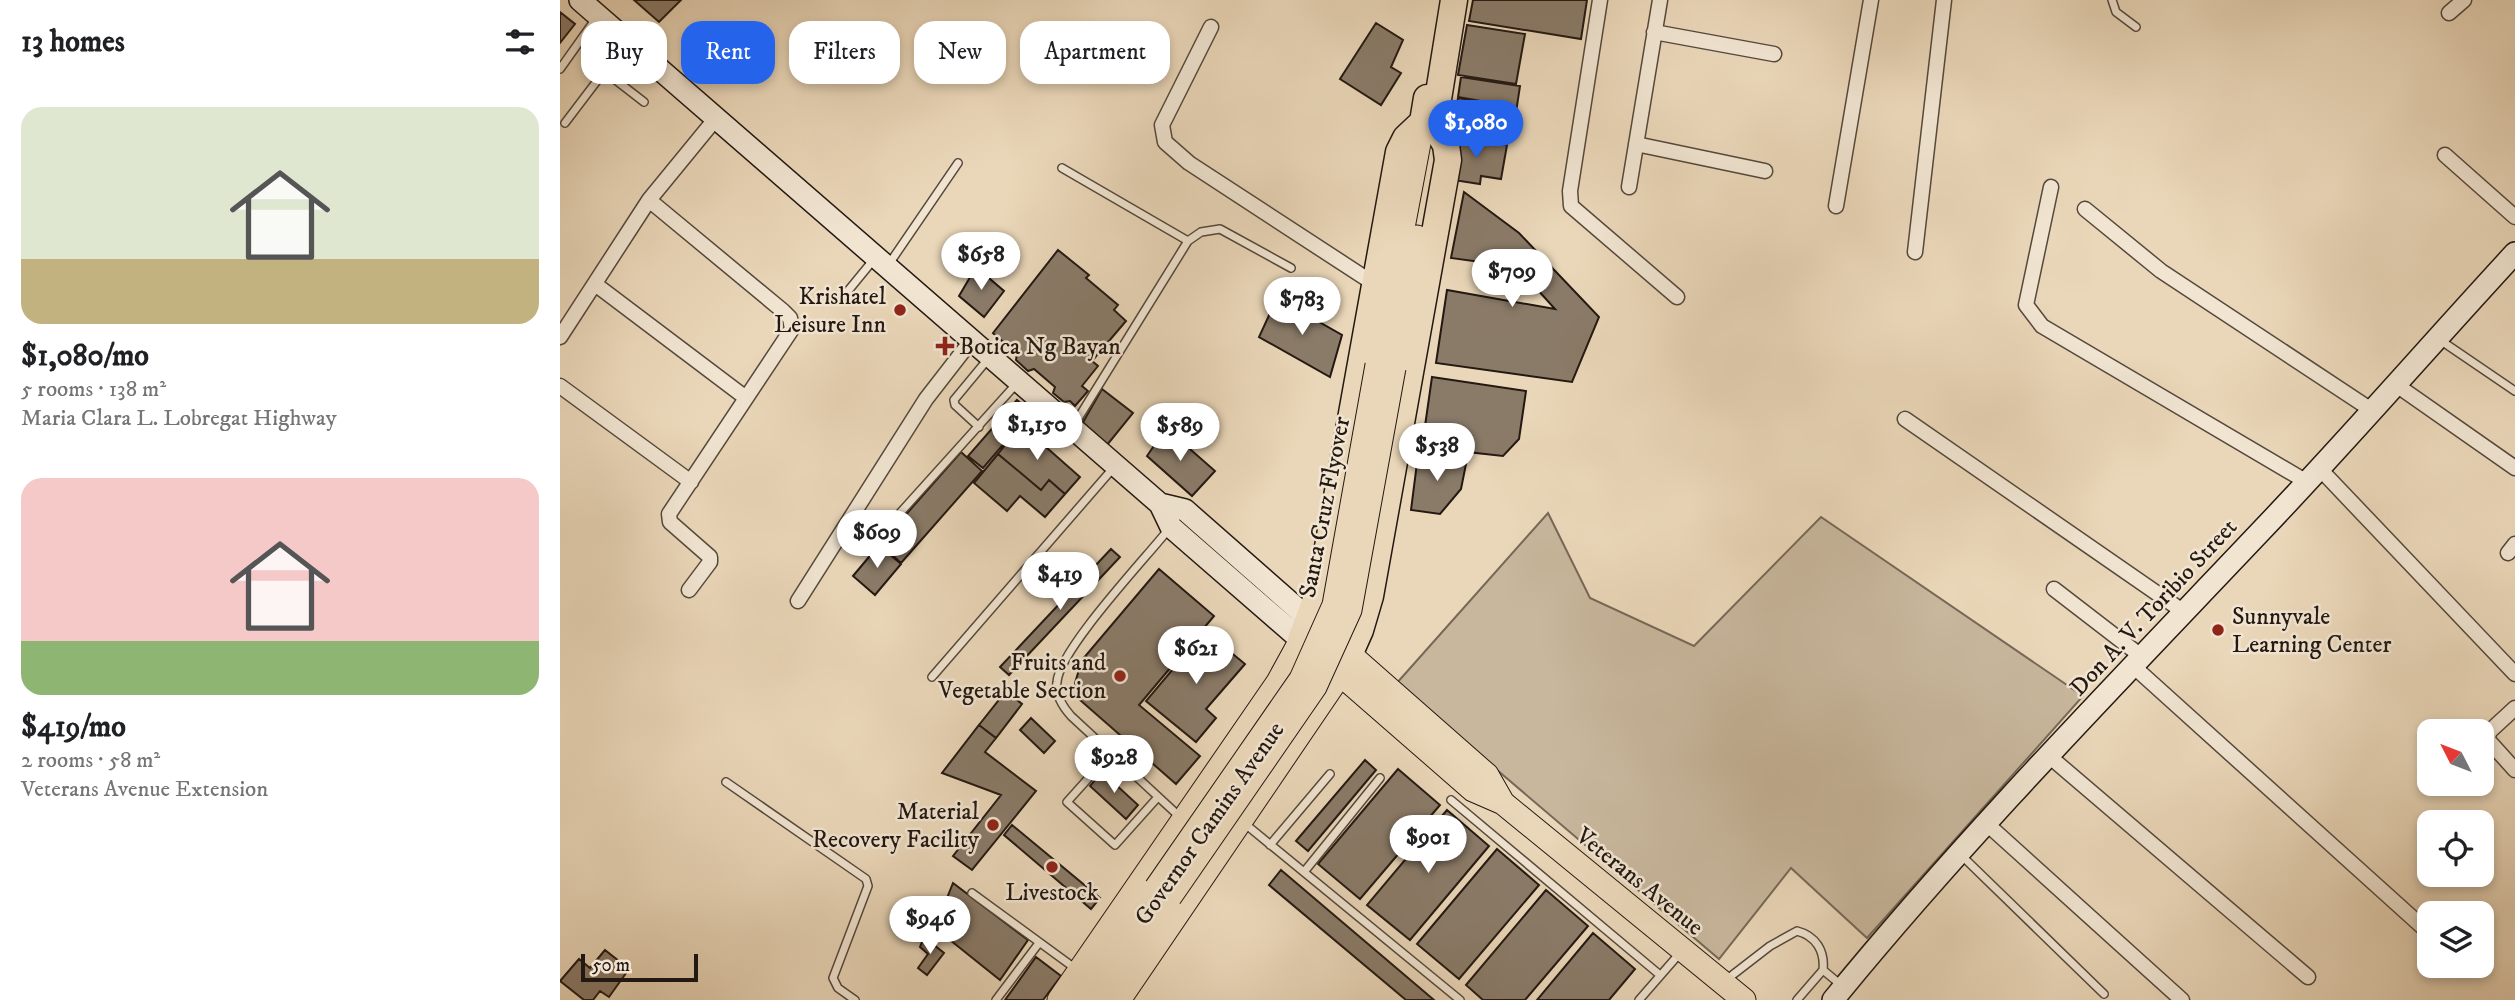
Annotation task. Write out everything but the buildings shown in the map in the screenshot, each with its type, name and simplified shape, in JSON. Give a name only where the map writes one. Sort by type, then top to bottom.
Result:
[{"type":"highway","points":[[1345,665],[1365,615],[1374,572],[1448,160],[1446,145],[1428,123],[1442,0]]},
{"type":"highway","points":[[1305,630],[1325,563],[1399,152],[1406,138],[1428,123],[1454,0]]},
{"type":"highway","points":[[1354,402],[1402,411]]},
{"type":"highway","points":[[1339,483],[1388,491]]},
{"type":"highway","points":[[1325,563],[1374,572]]},
{"type":"main road","name":"Santa Cruz Flyover","points":[[1079,1000],[1163,893],[1315,687],[1350,610],[1385,367],[1428,123]]},
{"type":"main road","name":"Veterans Avenue","points":[[1305,630],[1345,665],[1473,790],[1503,803],[1744,1000]]},
{"type":"main road","name":"Governor Camins Avenue","points":[[1059,1000],[1264,704],[1305,630]]},
{"type":"main road","name":"Governor Camins Avenue","points":[[1119,1000],[1304,732],[1345,665]]},
{"type":"main road","points":[[1264,704],[1304,732]]},
{"type":"main road","points":[[1215,774],[1256,802]]},
{"type":"main road","points":[[1167,844],[1208,872]]},
{"type":"main road","name":"Santa Cruz Flyover","points":[[1099,1000],[1163,893]]},
{"type":"street","points":[[580,0],[604,21]]},
{"type":"street","points":[[1600,0],[1570,191],[1572,206],[1676,297]]},
{"type":"street","points":[[1629,187],[1660,0]]},
{"type":"street","points":[[1836,206],[1871,0]]},
{"type":"street","points":[[1914,252],[1944,0]]},
{"type":"street","points":[[2449,13],[2464,0]]},
{"type":"street","points":[[1211,27],[1162,125],[1165,142],[1189,163],[1376,285]]},
{"type":"street","points":[[1654,32],[1774,54]]},
{"type":"street","points":[[667,74],[1305,630]]},
{"type":"street","points":[[560,337],[649,200],[717,117]]},
{"type":"street","points":[[1636,144],[1765,171]]},
{"type":"street","points":[[2445,155],[2515,217]]},
{"type":"street","points":[[2052,187],[2041,248],[2026,305],[2031,316],[2042,326],[2314,475],[2515,674]]},
{"type":"street","points":[[649,200],[790,318],[792,329],[668,518],[710,557],[710,562],[689,590]]},
{"type":"street","points":[[2085,209],[2161,271],[2373,411]]},
{"type":"street","name":"Don A. V. Toribio Street","points":[[1839,994],[1959,853],[2136,660],[2314,475],[2515,253]]},
{"type":"street","points":[[595,284],[746,398]]},
{"type":"street","points":[[798,601],[919,411],[971,341]]},
{"type":"street","points":[[2395,384],[2515,468]]},
{"type":"street","points":[[560,386],[691,482]]},
{"type":"street","points":[[1905,419],[2184,612]]},
{"type":"street","points":[[2054,589],[2136,660],[2417,922]]},
{"type":"street","points":[[2515,708],[2490,731],[2487,739],[2515,770]]},
{"type":"street","points":[[2049,757],[2308,977]]},
{"type":"street","points":[[1987,824],[2182,1000]]},
{"type":"lane","points":[[2112,0],[2116,12],[2136,27]]},
{"type":"lane","points":[[560,69],[598,16]]},
{"type":"lane","points":[[565,123],[594,84]]},
{"type":"lane","points":[[621,84],[644,102]]},
{"type":"lane","points":[[843,297],[881,263],[958,163]]},
{"type":"lane","points":[[1062,168],[1188,241]]},
{"type":"lane","points":[[1072,428],[1188,241],[1200,232],[1220,229],[1291,268]]},
{"type":"lane","points":[[2437,338],[2515,391]]},
{"type":"lane","points":[[979,427],[955,405],[954,400],[990,357]]},
{"type":"lane","points":[[900,513],[1018,382]]},
{"type":"lane","points":[[932,677],[1115,466]]},
{"type":"lane","points":[[1178,519],[1071,650],[1056,682],[1063,706],[1183,820]]},
{"type":"lane","points":[[1111,753],[1067,802],[1115,845],[1158,797]]},
{"type":"lane","points":[[1270,845],[1330,774]]},
{"type":"lane","points":[[1304,872],[1380,778]]},
{"type":"lane","points":[[726,782],[866,879],[868,886],[832,978],[838,988],[855,1000]]},
{"type":"lane","points":[[1451,800],[1660,975]]},
{"type":"lane","points":[[1242,821],[1460,1000]]},
{"type":"lane","points":[[1959,853],[2104,994]]},
{"type":"lane","points":[[972,893],[1079,972]]},
{"type":"lane","points":[[1723,982],[1770,946],[1797,931],[1823,950],[1823,970],[1839,994]]},
{"type":"lane","points":[[996,1000],[1039,943]]},
{"type":"lane","points":[[1639,1000],[1683,950]]},
{"type":"lane","points":[[1797,1000],[1823,970]]},
{"type":"shaded area","points":[[1548,513],[1590,598],[1694,646],[1821,517],[2083,696],[1867,938],[1791,868],[1719,959],[1396,684]]},
{"type":"place","name":"Krishatel Leisure Inn","points":[[900,310]]},
{"type":"place","name":"Botica Ng Bayan","points":[[945,346]]},
{"type":"place","name":"Sunnyvale Learning Center","points":[[2218,630]]},
{"type":"place","name":"Fruits and Vegetable Section","points":[[1120,676]]},
{"type":"place","name":"Material Recovery Facility","points":[[993,825]]},
{"type":"place","name":"Livestock","points":[[1052,867]]}]
